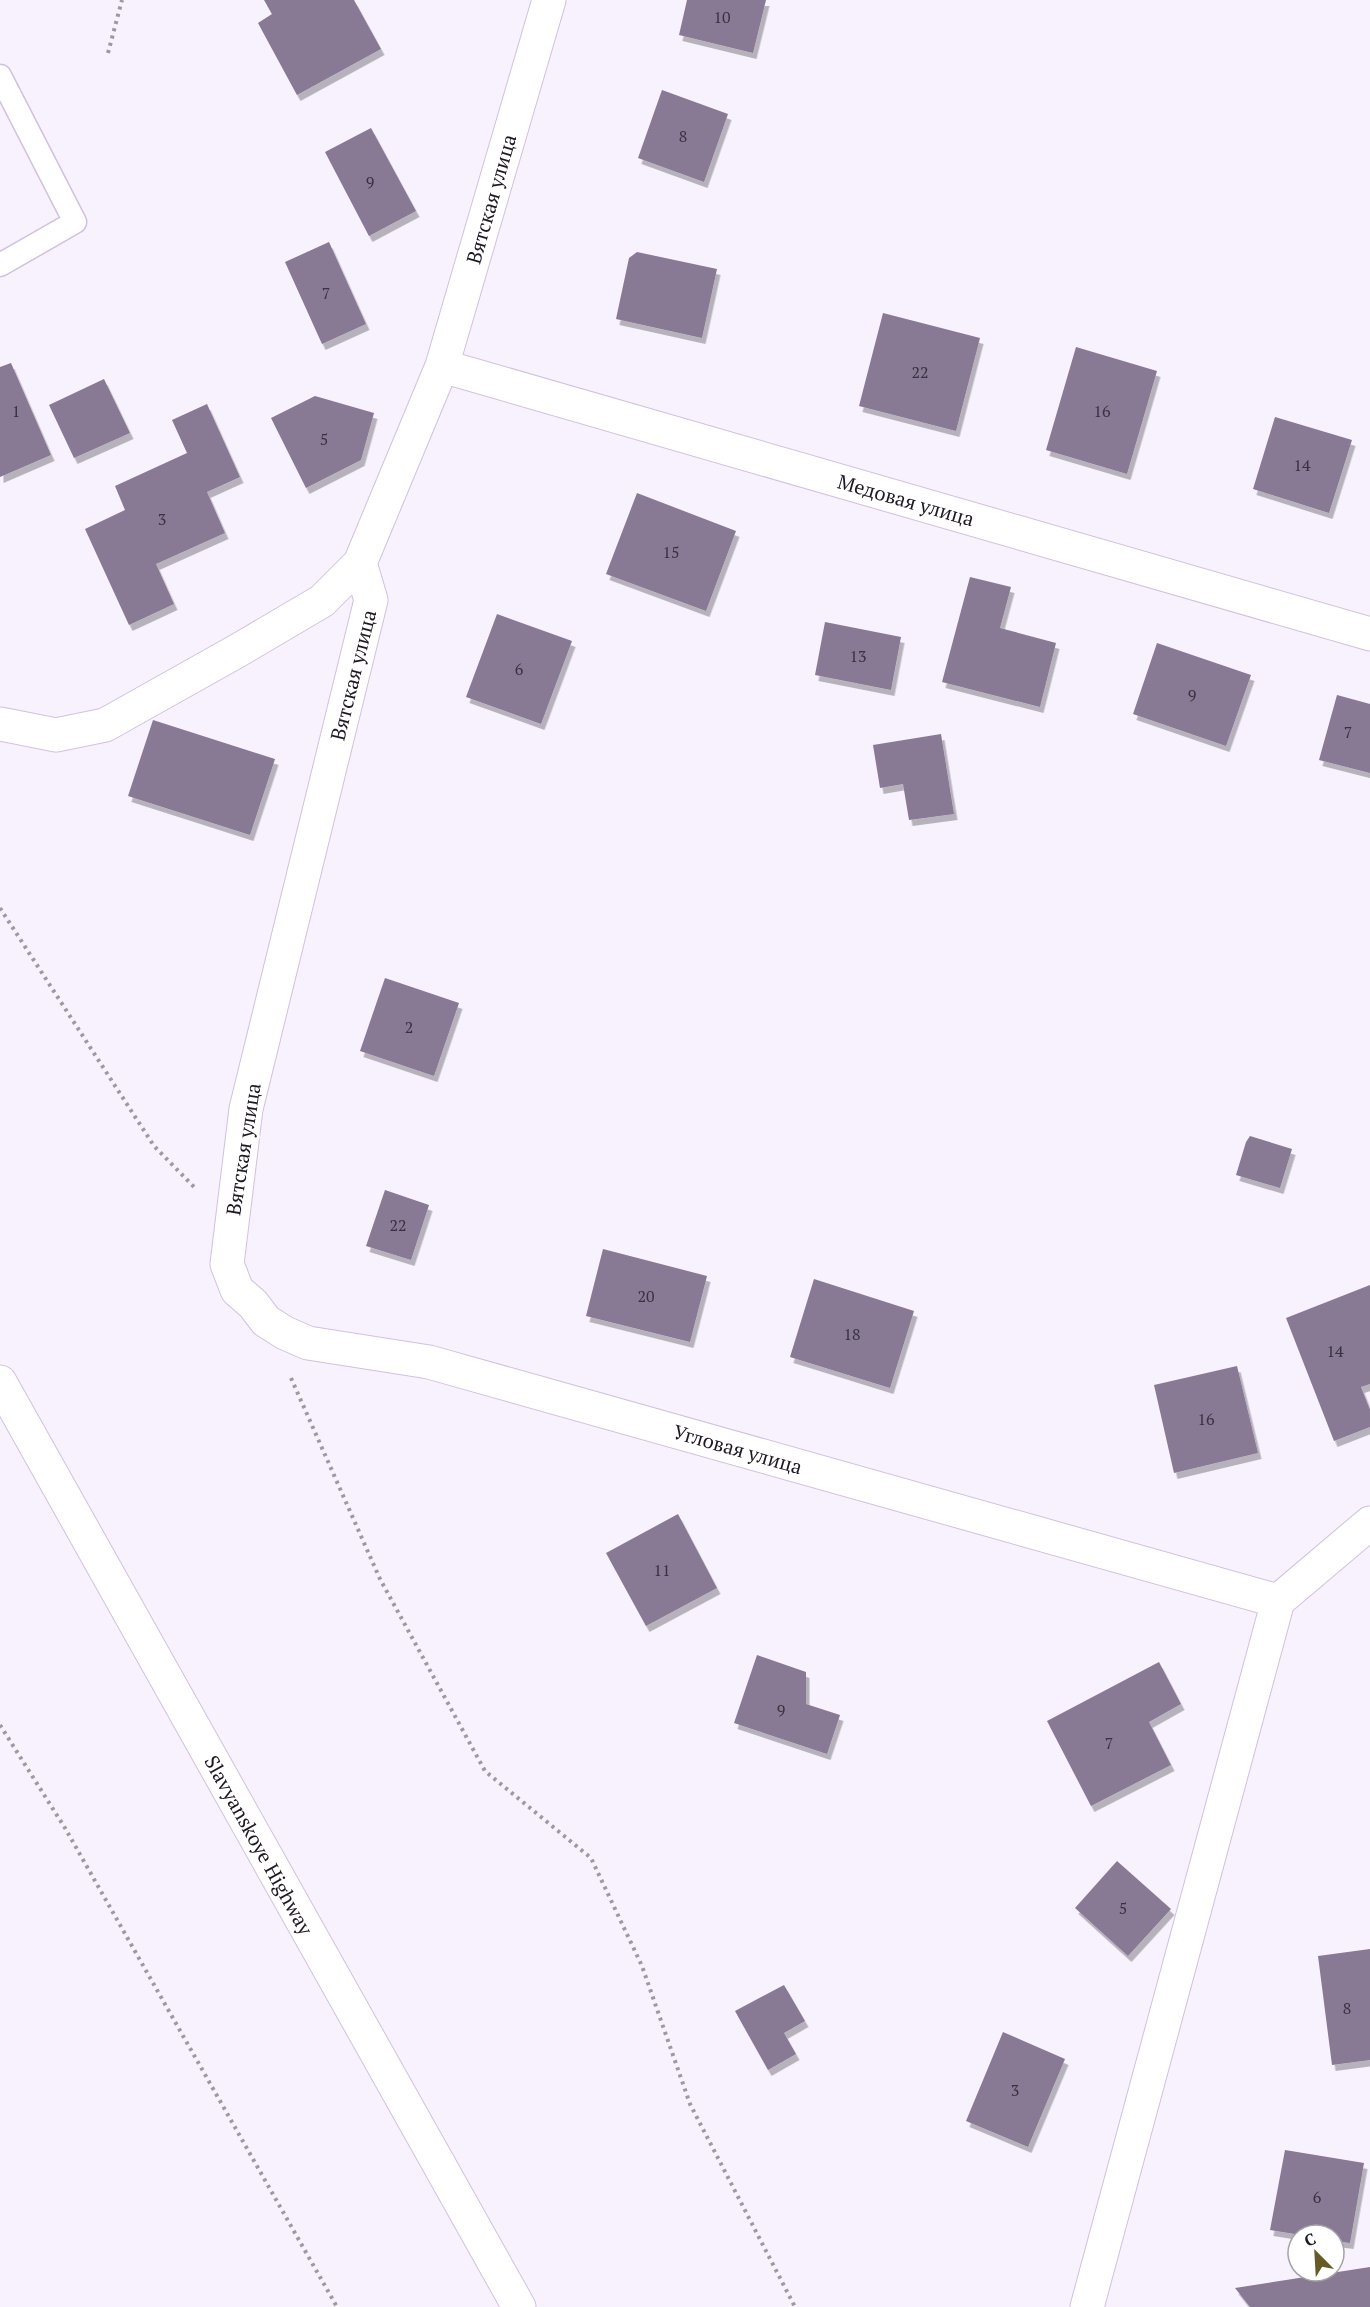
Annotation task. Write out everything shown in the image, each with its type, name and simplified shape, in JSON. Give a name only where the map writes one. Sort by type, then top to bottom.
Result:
[{"type":"street","name":"Вятская улица","points":[[227,1264],[246,1109],[371,600],[360,563],[442,366],[549,0]]},
{"type":"street","name":"Медовая улица","points":[[442,366],[1370,634]]},
{"type":"street","points":[[0,724],[56,735],[105,725],[322,601],[360,563]]},
{"type":"street","name":"Угловая улица","points":[[227,1264],[237,1290],[266,1320],[285,1333],[308,1343],[429,1362],[1278,1602]]},
{"type":"street","name":"Slavyanskoye Highway","points":[[0,1382],[519,2307]]},
{"type":"street","points":[[1087,2307],[1278,1602],[1370,1523]]},
{"type":"lane","points":[[0,76],[75,222],[0,265]]},
{"type":"path","points":[[108,53],[122,0]]},
{"type":"path","points":[[0,908],[154,1146],[232,1225]]},
{"type":"path","points":[[290,1374],[380,1580],[485,1771],[591,1858],[642,1966],[690,2104],[795,2307]]},
{"type":"path","points":[[0,1725],[65,1828],[336,2307]]},
{"type":"building","points":[[264,0],[354,0],[381,49],[297,95],[258,23],[272,14]]},
{"type":"building","points":[[687,0],[766,0],[753,53],[679,35]]},
{"type":"building","points":[[662,90],[728,114],[704,182],[638,158]]},
{"type":"building","points":[[371,128],[416,211],[369,236],[325,152]]},
{"type":"building","points":[[329,242],[366,324],[322,344],[285,262]]},
{"type":"building","points":[[637,252],[717,269],[702,338],[616,319],[629,258]]},
{"type":"building","points":[[883,313],[980,338],[956,431],[859,406]]},
{"type":"building","points":[[1076,347],[1157,371],[1127,474],[1046,450]]},
{"type":"building","points":[[11,363],[51,455],[0,477],[0,367]]},
{"type":"building","points":[[104,379],[130,433],[74,458],[49,405]]},
{"type":"building","points":[[315,396],[374,413],[361,460],[306,488],[271,418]]},
{"type":"building","points":[[207,404],[240,477],[207,492],[225,533],[156,564],[174,604],[129,625],[85,529],[125,510],[115,486],[187,453],[172,420]]},
{"type":"building","points":[[1275,417],[1352,440],[1329,513],[1253,489]]},
{"type":"building","points":[[637,493],[736,531],[706,611],[606,574]]},
{"type":"building","points":[[970,577],[1011,587],[1000,628],[1056,643],[1040,707],[942,682]]},
{"type":"building","points":[[497,614],[572,641],[541,724],[466,697]]},
{"type":"building","points":[[825,622],[901,637],[891,690],[815,675]]},
{"type":"building","points":[[1157,643],[1251,675],[1226,746],[1133,714]]},
{"type":"building","points":[[1337,695],[1370,704],[1370,773],[1319,760]]},
{"type":"building","points":[[153,720],[275,759],[250,835],[128,796]]},
{"type":"building","points":[[941,734],[954,814],[909,820],[903,784],[880,788],[873,745]]},
{"type":"building","points":[[385,978],[459,1003],[434,1076],[360,1051]]},
{"type":"building","points":[[1250,1136],[1292,1149],[1280,1188],[1236,1175]]},
{"type":"building","points":[[385,1190],[429,1205],[411,1260],[366,1246]]},
{"type":"building","points":[[603,1249],[707,1276],[690,1342],[586,1316]]},
{"type":"building","points":[[814,1279],[914,1311],[890,1388],[790,1357]]},
{"type":"building","points":[[1370,1285],[1370,1384],[1361,1387],[1370,1410],[1370,1427],[1334,1441],[1286,1318]]},
{"type":"building","points":[[1237,1366],[1258,1453],[1174,1473],[1154,1385]]},
{"type":"building","points":[[678,1514],[717,1588],[646,1626],[606,1553]]},
{"type":"building","points":[[757,1655],[806,1672],[806,1704],[840,1715],[827,1754],[734,1723]]},
{"type":"building","points":[[1159,1662],[1181,1704],[1149,1722],[1171,1765],[1091,1806],[1047,1721]]},
{"type":"building","points":[[1117,1861],[1171,1909],[1128,1956],[1075,1908]]},
{"type":"building","points":[[1370,1949],[1370,2060],[1332,2065],[1318,1956]]},
{"type":"building","points":[[784,1985],[805,2021],[784,2033],[796,2054],[768,2070],[735,2011]]},
{"type":"building","points":[[1003,2032],[1065,2059],[1028,2147],[966,2121]]},
{"type":"building","points":[[1285,2150],[1364,2163],[1350,2243],[1346,2242],[1346,2223],[1286,2223],[1286,2233],[1270,2230]]},
{"type":"building","points":[[1370,2267],[1370,2307],[1250,2307],[1235,2288],[1286,2280],[1286,2283],[1346,2283],[1346,2271]]}]
